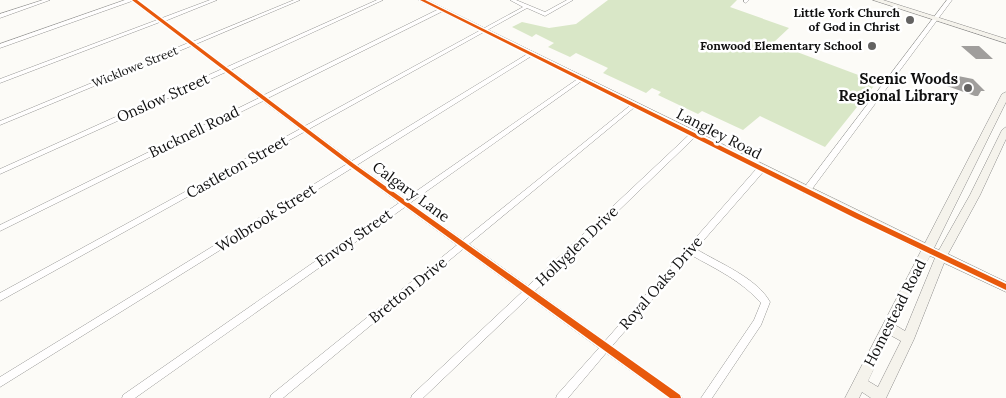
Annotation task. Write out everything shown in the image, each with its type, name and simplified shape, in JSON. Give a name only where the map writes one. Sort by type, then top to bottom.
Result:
[{"type":"main road","name":"Langley Road","points":[[422,0],[927,251],[1006,287]]},
{"type":"main road","points":[[876,0],[1006,35]]},
{"type":"main road","points":[[894,0],[1006,41]]},
{"type":"main road","name":"Homestead Road","points":[[852,398],[1006,94]]},
{"type":"main road","name":"Homestead Road","points":[[880,397],[908,339],[941,257],[975,195],[1006,130]]},
{"type":"main road","points":[[959,189],[975,195]]},
{"type":"main road","points":[[888,327],[908,339]]},
{"type":"main road","points":[[860,383],[880,397]]},
{"type":"street","points":[[0,16],[48,0]]},
{"type":"street","points":[[0,46],[130,0]]},
{"type":"street","name":"Calgary Lane","points":[[134,0],[306,128],[352,165],[677,398]]},
{"type":"street","points":[[0,81],[215,0]]},
{"type":"street","name":"Wicklowe Street","points":[[0,123],[298,0]]},
{"type":"street","name":"Onslow Street","points":[[0,172],[381,0]]},
{"type":"street","points":[[512,0],[545,14],[571,0]]},
{"type":"street","points":[[806,191],[950,0]]},
{"type":"street","name":"Castleton Street","points":[[0,297],[526,7]]},
{"type":"street","name":"Bucknell Road","points":[[0,228],[441,10]]},
{"type":"street","name":"Wolbrook Street","points":[[0,382],[530,54]]},
{"type":"street","name":"Envoy Street","points":[[127,398],[581,78]]},
{"type":"street","name":"Bretton Drive","points":[[276,398],[634,105]]},
{"type":"street","name":"Hollyglen Drive","points":[[416,398],[694,134]]},
{"type":"street","name":"Royal Oaks Drive","points":[[560,398],[761,169]]},
{"type":"street","points":[[690,250],[758,292],[766,302],[758,322],[706,398]]},
{"type":"green space","points":[[608,0],[737,0],[730,7],[789,28],[773,43],[877,82],[825,147],[760,116],[743,130],[702,111],[698,114],[658,95],[661,92],[652,88],[646,93],[603,73],[608,68],[576,53],[570,57],[548,47],[554,43],[536,34],[532,37],[512,27],[522,22],[549,28],[576,24]]},
{"type":"building","points":[[961,46],[979,46],[993,59],[976,59]]},
{"type":"building","name":"Scenic Woods Regional Library","points":[[958,76],[973,79],[985,91],[981,91],[978,96],[975,96],[947,86],[950,80],[956,80]]},
{"type":"cycle path","points":[[134,0],[352,165],[677,398]]},
{"type":"cycle path","points":[[422,0],[857,216],[1006,287]]},
{"type":"place","name":"Little York Church of God in Christ","points":[[910,20]]},
{"type":"place","name":"Fonwood Elementary School","points":[[872,46]]},
{"type":"place","name":"Scenic Woods Regional Library","points":[[968,88]]}]
